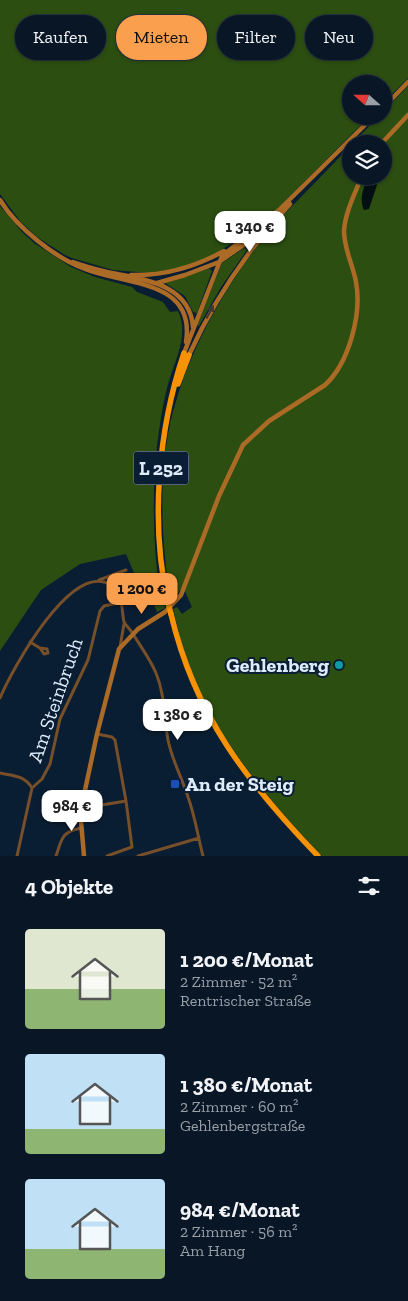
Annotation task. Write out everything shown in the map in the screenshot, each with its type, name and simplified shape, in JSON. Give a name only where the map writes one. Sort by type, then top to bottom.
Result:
[{"type":"highway","name":"L 252","points":[[186,354],[166,424],[158,512],[161,562],[168,603],[189,675],[207,712],[232,755],[268,802],[318,856]]},
{"type":"main road","points":[[392,99],[408,82]]},
{"type":"main road","points":[[389,135],[408,115]]},
{"type":"main road","points":[[186,354],[226,283],[253,245],[365,125]]},
{"type":"main road","points":[[186,354],[193,329],[224,253],[269,220],[331,160]]},
{"type":"main road","points":[[84,856],[81,828],[82,808],[97,734],[120,649],[138,628],[165,612],[181,595],[237,455],[248,439],[269,421],[325,385],[338,372],[347,353],[353,328],[357,297],[355,278],[345,240],[345,226],[359,185]]},
{"type":"main road","points":[[0,200],[28,233],[85,270],[141,284],[167,294],[180,306],[186,318],[188,328],[186,354]]},
{"type":"main road","points":[[141,284],[157,283],[186,275],[219,262],[269,226]]},
{"type":"main road","points":[[121,274],[152,275],[177,270],[204,261],[234,246]]},
{"type":"main road","points":[[64,258],[94,268],[157,283],[175,292],[183,300],[191,315],[193,329]]},
{"type":"street","points":[[0,698],[11,674],[30,642],[53,611],[85,584],[126,570]]},
{"type":"street","points":[[113,576],[122,602],[124,623],[120,649]]},
{"type":"street","points":[[96,581],[109,583],[119,593]]},
{"type":"street","name":"Am Steinbruch","points":[[32,788],[42,779],[50,764],[60,720],[86,664],[100,612],[104,606],[122,602]]},
{"type":"street","points":[[124,623],[152,664],[162,692],[171,752],[189,800],[203,856]]},
{"type":"street","points":[[30,642],[40,648]]},
{"type":"street","points":[[97,734],[112,737],[115,740],[132,847],[107,856]]},
{"type":"street","points":[[0,773],[22,777],[32,788],[18,856]]},
{"type":"street","points":[[82,808],[126,801]]},
{"type":"street","points":[[56,856],[63,836],[70,830],[81,828]]},
{"type":"street","points":[[138,856],[199,838]]},
{"type":"green space","points":[[0,0],[408,0],[408,78],[392,94],[392,75],[342,75],[342,125],[361,125],[351,135],[342,135],[342,144],[273,213],[252,230],[212,256],[180,268],[148,273],[113,270],[65,255],[37,237],[20,221],[0,194]]},
{"type":"green space","points":[[408,86],[408,856],[322,856],[282,813],[245,767],[200,692],[182,644],[173,609],[177,607],[182,614],[192,607],[183,587],[171,601],[164,551],[163,472],[166,447],[177,398],[194,353],[204,331],[241,268],[277,221],[342,155],[342,185],[392,185],[392,135],[361,135],[370,125],[392,125],[392,103]]},
{"type":"green space","points":[[0,206],[34,243],[71,267],[95,277],[132,287],[137,292],[163,302],[170,312],[178,311],[182,330],[179,350],[162,410],[154,479],[155,549],[158,580],[165,608],[157,612],[152,600],[146,601],[126,554],[80,564],[41,590],[0,651]]},
{"type":"green space","points":[[244,248],[247,250],[221,287],[199,326],[197,325],[222,263]]},
{"type":"green space","points":[[209,268],[212,271],[197,313],[193,312],[185,296],[165,283]]},
{"type":"shaded area","points":[[365,185],[377,185],[369,209],[364,210],[362,194]]},
{"type":"place","name":"Gehlenberg","points":[[339,665]]},
{"type":"place","name":"An der Steig","points":[[175,784]]}]
